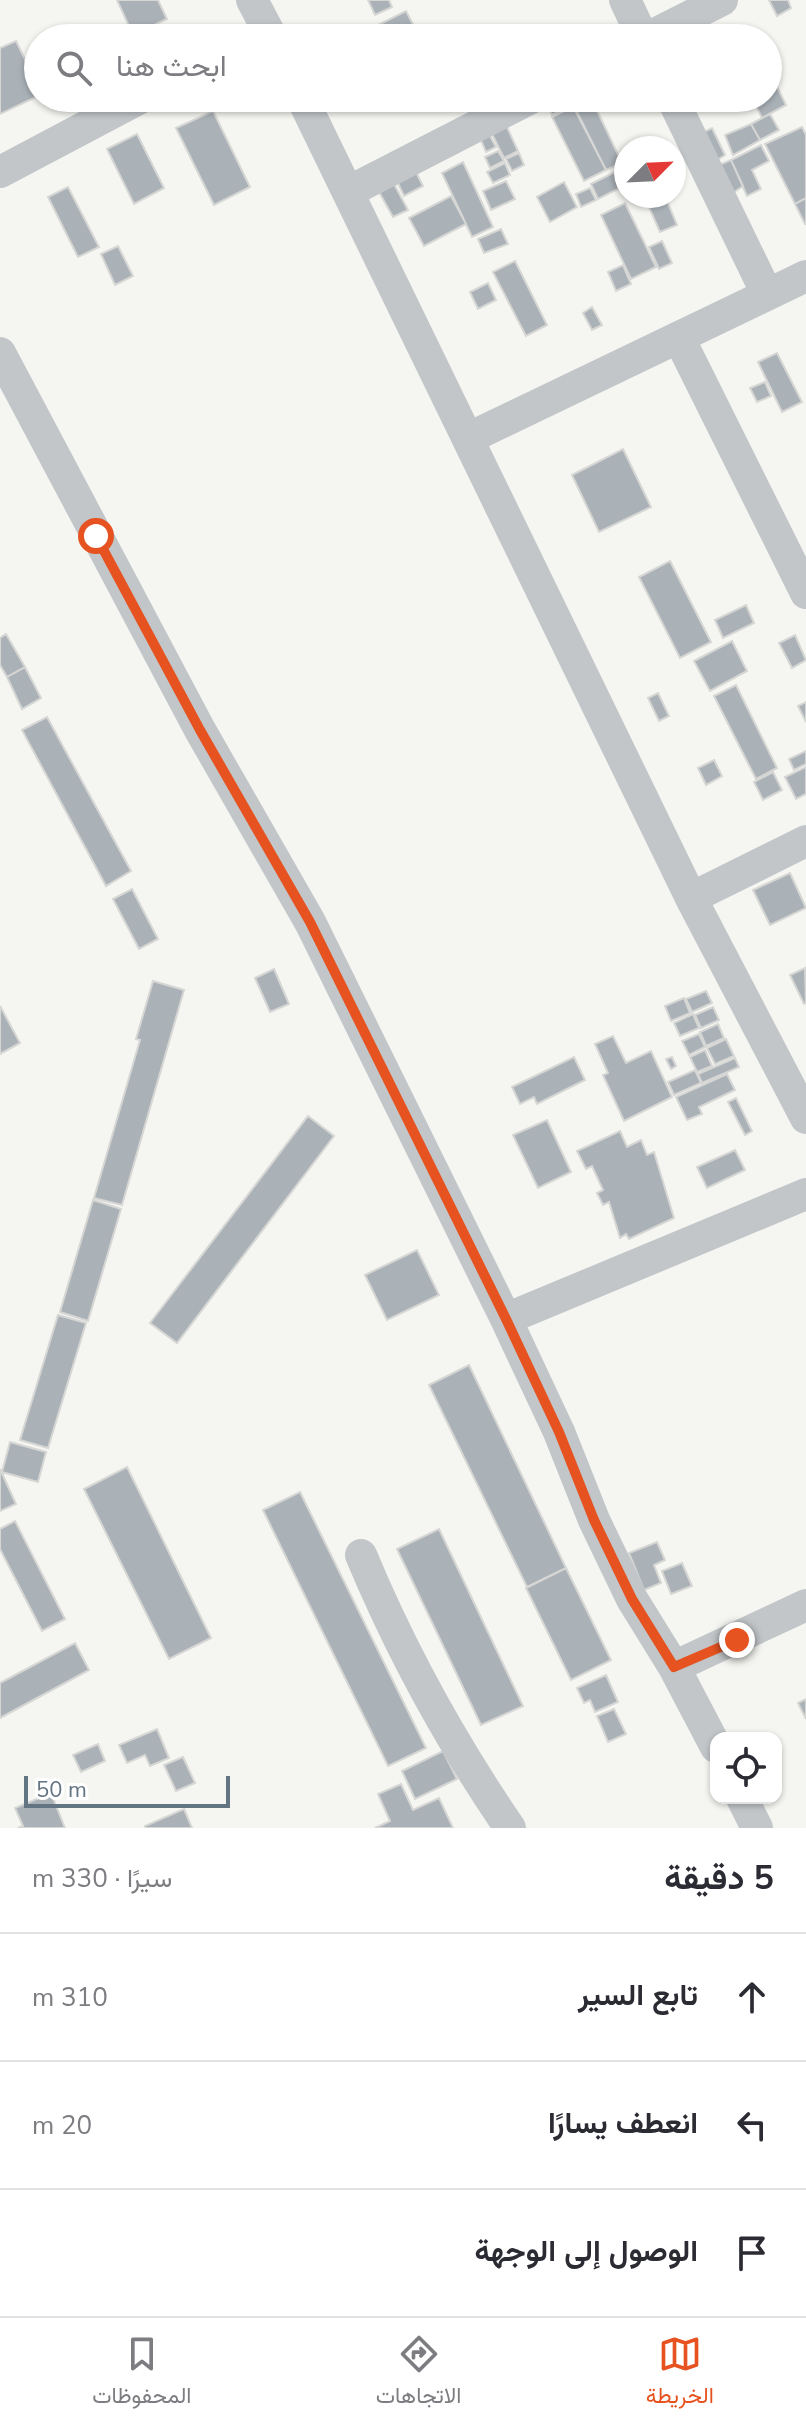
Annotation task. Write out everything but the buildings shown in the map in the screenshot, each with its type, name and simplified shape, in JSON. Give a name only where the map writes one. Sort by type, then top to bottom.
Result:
[{"type":"street","points":[[252,0],[261,24]]},
{"type":"street","points":[[625,0],[638,24]]},
{"type":"street","points":[[673,24],[722,0]]},
{"type":"street","points":[[0,172],[114,112]]},
{"type":"street","points":[[309,112],[691,898],[806,1118]]},
{"type":"street","points":[[348,192],[504,112]]},
{"type":"street","points":[[679,112],[767,294]]},
{"type":"street","points":[[469,438],[806,276]]},
{"type":"street","points":[[679,338],[806,593]]},
{"type":"street","points":[[0,353],[200,730],[310,922],[506,1319],[632,1599],[674,1667],[710,1736]]},
{"type":"street","points":[[691,898],[806,841]]},
{"type":"street","points":[[506,1319],[806,1194]]},
{"type":"street","points":[[361,1555],[392,1630],[474,1775],[510,1828]]},
{"type":"street","points":[[674,1667],[806,1605]]},
{"type":"street","points":[[745,1804],[757,1828]]},
{"type":"route","points":[[96,536],[200,730],[310,922],[506,1319],[632,1599],[674,1667],[737,1640]]}]
